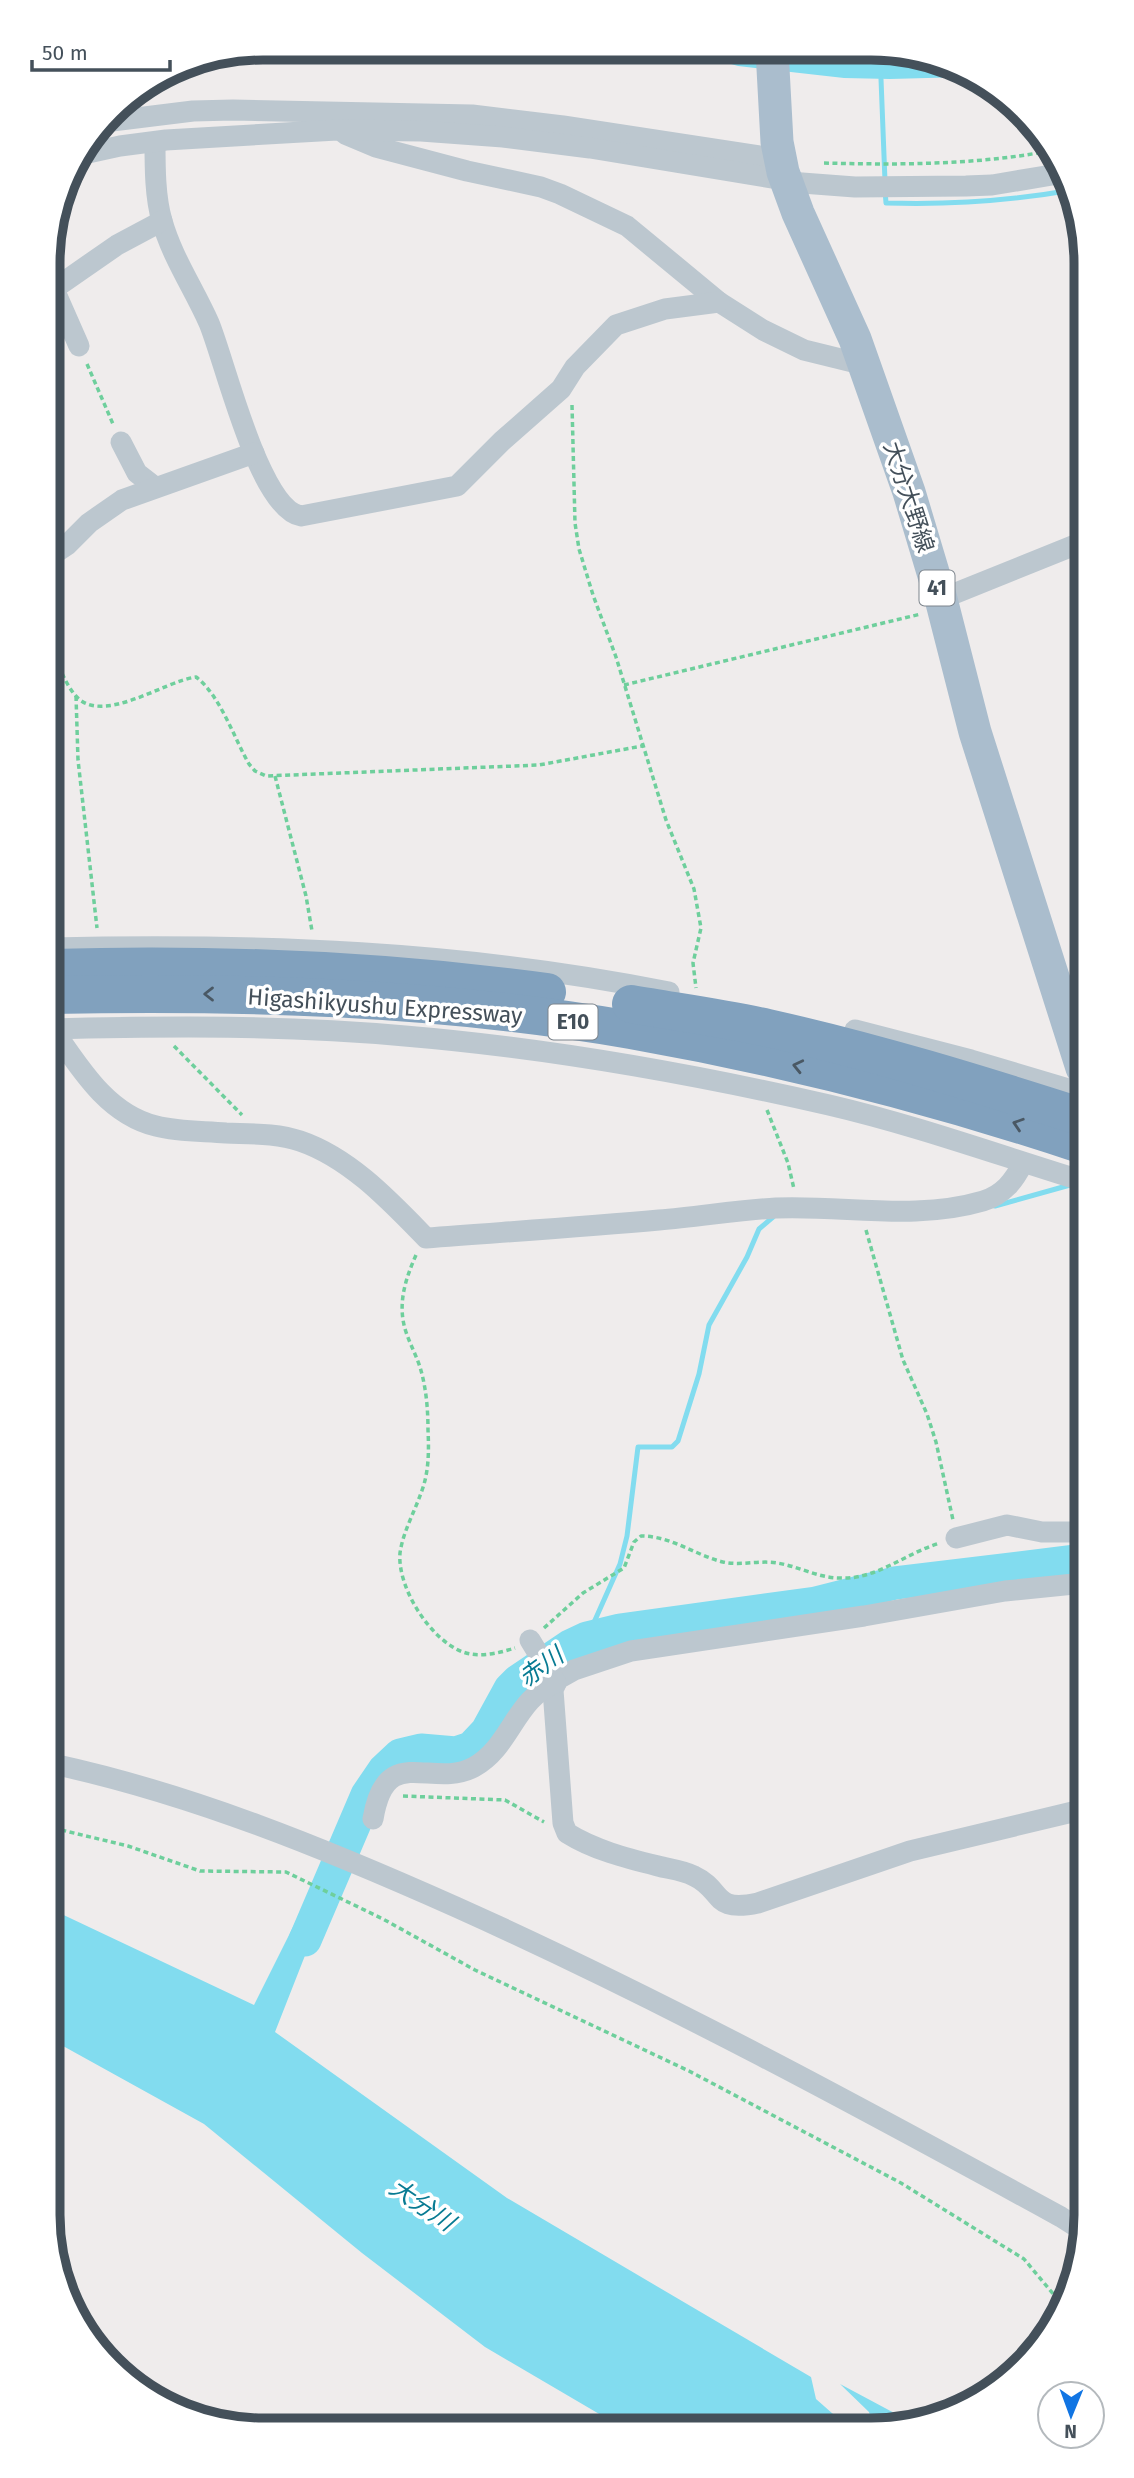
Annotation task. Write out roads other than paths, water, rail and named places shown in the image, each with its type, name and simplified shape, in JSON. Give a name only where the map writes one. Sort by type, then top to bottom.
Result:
[{"type":"highway","name":"Higashikyushu Expressway","points":[[60,968],[230,967],[351,972],[475,982],[603,999],[780,1031],[936,1071],[1074,1114]]},
{"type":"highway","name":"Higashikyushu Expressway","points":[[60,1019],[229,994],[349,999],[494,1012],[630,1030],[754,1055],[886,1087],[1009,1121],[1074,1143]]},
{"type":"main road","name":"大分大野線","points":[[772,60],[775,115],[783,171],[798,213],[865,365],[916,514],[975,732],[1074,1043]]},
{"type":"street","points":[[118,120],[193,111],[233,110],[472,115],[563,126],[855,187],[992,185],[1054,175]]},
{"type":"street","points":[[92,153],[155,142],[337,130],[421,131],[544,141],[783,171]]},
{"type":"street","points":[[337,130],[376,147],[560,194],[627,226],[719,302],[763,330],[791,345],[829,358],[865,365]]},
{"type":"street","points":[[155,142],[155,169],[162,221],[209,324],[254,453],[273,490],[295,515],[302,516],[450,488],[461,483],[502,441],[561,389],[578,364],[616,325],[665,309],[719,302]]},
{"type":"street","points":[[60,288],[117,245],[162,221]]},
{"type":"street","points":[[60,309],[79,346]]},
{"type":"street","points":[[121,442],[137,473],[155,487]]},
{"type":"street","points":[[60,551],[113,505],[155,487],[254,453]]},
{"type":"street","points":[[942,604],[1074,546]]},
{"type":"street","points":[[60,948],[313,949],[523,967],[848,1028],[921,1046],[1074,1091]]},
{"type":"street","points":[[60,1020],[405,1035],[628,1064],[830,1105],[906,1125],[1074,1178]]},
{"type":"street","points":[[60,1034],[92,1084],[111,1102],[137,1119],[173,1129],[298,1140],[338,1160],[380,1193],[426,1238],[772,1209],[892,1212],[932,1210],[995,1197],[1008,1187],[1023,1163]]},
{"type":"street","points":[[956,1538],[1007,1525],[1042,1532],[1074,1532]]},
{"type":"street","points":[[373,1819],[378,1795],[386,1783],[405,1772],[457,1772],[480,1763],[499,1745],[533,1696],[574,1670],[631,1651],[864,1616],[1005,1591],[1074,1584]]},
{"type":"street","points":[[530,1640],[556,1683]]},
{"type":"street","points":[[556,1683],[553,1690],[553,1715],[564,1829],[571,1835],[618,1856],[694,1876],[720,1900],[743,1906],[770,1900],[910,1851],[1074,1812]]},
{"type":"street","points":[[60,1766],[155,1792],[283,1834],[354,1862],[536,1943],[745,2046],[1074,2226]]},
{"type":"water","points":[[717,60],[898,61],[937,70],[954,77],[844,78],[738,66]]},
{"type":"water","name":"大分川","points":[[309,1895],[326,1902],[275,2032],[507,2198],[811,2377],[816,2399],[838,2418],[606,2418],[485,2347],[362,2253],[204,2124],[60,2044],[60,1913],[254,2005]]},
{"type":"water","points":[[840,2384],[901,2416],[871,2418],[869,2412]]},
{"type":"waterway","points":[[881,79],[885,181]]},
{"type":"waterway","points":[[885,190],[886,203],[956,203],[1061,192]]},
{"type":"waterway","points":[[995,1206],[1070,1185]]},
{"type":"waterway","points":[[587,1638],[620,1564],[627,1536],[638,1447],[672,1447],[678,1441],[699,1374],[709,1325],[747,1257],[759,1229],[773,1217]]},
{"type":"waterway","name":"赤川","points":[[305,1940],[367,1795],[384,1770],[400,1755],[421,1750],[456,1753],[471,1748],[487,1731],[510,1689],[570,1646],[587,1638],[620,1630],[816,1603],[895,1583],[1074,1561]]}]
